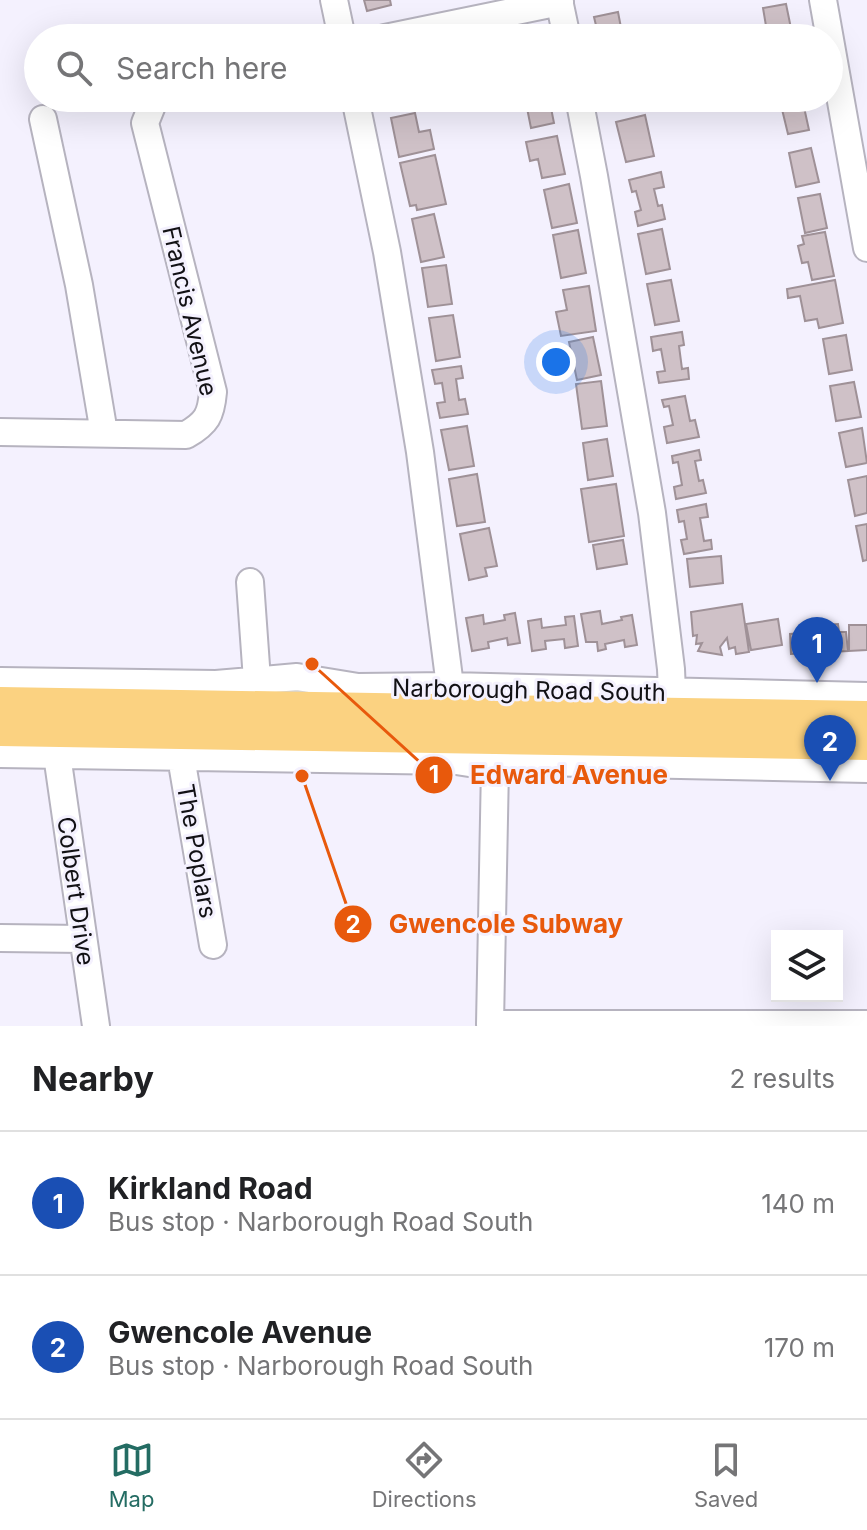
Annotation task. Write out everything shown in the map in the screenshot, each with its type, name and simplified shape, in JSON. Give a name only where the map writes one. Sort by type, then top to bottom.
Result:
[{"type":"main road","name":"Narborough Road South","points":[[0,704],[867,718]]},
{"type":"main road","name":"Narborough Road South","points":[[0,729],[867,743]]},
{"type":"street","points":[[334,0],[339,24]]},
{"type":"street","points":[[823,0],[829,24]]},
{"type":"street","points":[[451,24],[559,1],[564,24]]},
{"type":"street","points":[[843,77],[857,131],[867,248]]},
{"type":"street","name":"Francis Avenue","points":[[0,432],[186,435],[200,427],[211,411],[213,392],[145,123],[149,112]]},
{"type":"street","points":[[358,112],[387,252],[420,452],[450,686]]},
{"type":"street","points":[[582,112],[652,513],[672,692]]},
{"type":"street","points":[[43,119],[79,285],[104,433]]},
{"type":"street","points":[[250,582],[257,680]]},
{"type":"street","name":"Narborough Road South","points":[[0,681],[216,684],[297,677],[358,687],[450,686],[867,696]]},
{"type":"street","points":[[0,754],[456,761],[495,767],[537,762],[867,769]]},
{"type":"street","name":"Colbert Drive","points":[[57,755],[96,1026]]},
{"type":"street","name":"The Poplars","points":[[183,758],[213,945]]},
{"type":"street","points":[[495,767],[480,1025],[867,1024]]},
{"type":"street","points":[[0,938],[83,939]]},
{"type":"building","points":[[364,0],[390,0],[391,5],[367,11]]},
{"type":"building","points":[[786,4],[790,24],[766,24],[763,8]]},
{"type":"building","points":[[618,12],[620,24],[596,24],[594,17]]},
{"type":"building","points":[[528,112],[552,112],[554,123],[531,128]]},
{"type":"building","points":[[783,112],[805,112],[809,130],[788,134]]},
{"type":"building","points":[[415,113],[419,132],[430,130],[434,149],[399,157],[391,118]]},
{"type":"building","points":[[645,115],[654,156],[626,162],[616,122]]},
{"type":"building","points":[[557,136],[565,174],[542,178],[538,159],[530,161],[526,142]]},
{"type":"building","points":[[811,148],[819,182],[796,187],[789,153]]},
{"type":"building","points":[[435,155],[446,204],[417,210],[416,205],[410,206],[400,163]]},
{"type":"building","points":[[661,172],[664,187],[654,189],[665,219],[638,226],[635,212],[641,210],[636,191],[632,192],[629,180]]},
{"type":"building","points":[[569,184],[577,223],[552,228],[544,190]]},
{"type":"building","points":[[820,194],[827,228],[805,233],[798,198]]},
{"type":"building","points":[[434,214],[444,257],[421,262],[412,219]]},
{"type":"building","points":[[662,229],[670,269],[646,274],[638,234]]},
{"type":"building","points":[[578,230],[586,273],[561,278],[553,235]]},
{"type":"building","points":[[825,232],[834,276],[812,280],[808,262],[802,263],[798,246],[804,244],[802,236]]},
{"type":"building","points":[[446,265],[452,304],[428,307],[422,268]]},
{"type":"building","points":[[671,280],[679,321],[655,325],[647,284]]},
{"type":"building","points":[[835,280],[843,323],[819,328],[817,319],[805,321],[800,296],[788,298],[787,289]]},
{"type":"building","points":[[589,286],[596,331],[561,336],[556,312],[567,310],[563,290]]},
{"type":"building","points":[[453,315],[460,357],[436,361],[429,318]]},
{"type":"building","points":[[682,332],[684,345],[679,346],[682,369],[688,368],[689,379],[659,383],[657,372],[665,371],[661,349],[653,351],[651,337]]},
{"type":"building","points":[[846,335],[852,370],[829,374],[823,339]]},
{"type":"building","points":[[593,337],[601,375],[577,380],[569,342]]},
{"type":"building","points":[[461,366],[463,378],[456,379],[459,400],[465,399],[468,414],[440,418],[437,403],[445,402],[442,383],[435,384],[432,370]]},
{"type":"building","points":[[601,381],[607,426],[582,429],[576,384]]},
{"type":"building","points":[[854,382],[861,417],[836,421],[830,386]]},
{"type":"building","points":[[685,396],[690,421],[695,420],[699,437],[667,443],[664,427],[673,425],[669,406],[664,407],[662,400]]},
{"type":"building","points":[[467,426],[474,466],[449,470],[441,430]]},
{"type":"building","points":[[862,428],[867,463],[846,467],[839,433]]},
{"type":"building","points":[[607,439],[613,476],[588,480],[583,443]]},
{"type":"building","points":[[699,450],[701,460],[695,461],[699,481],[703,480],[706,493],[676,499],[674,487],[682,485],[678,462],[673,463],[672,456]]},
{"type":"building","points":[[477,474],[485,522],[457,526],[449,479]]},
{"type":"building","points":[[867,476],[867,513],[855,516],[848,480]]},
{"type":"building","points":[[616,484],[624,536],[589,542],[581,489]]},
{"type":"building","points":[[706,504],[708,517],[700,518],[704,541],[711,540],[712,549],[684,554],[681,540],[687,539],[684,521],[679,522],[677,510]]},
{"type":"building","points":[[867,524],[867,560],[863,561],[856,526]]},
{"type":"building","points":[[489,528],[497,566],[485,568],[487,576],[469,580],[460,534]]},
{"type":"building","points":[[623,540],[627,564],[597,569],[593,545]]},
{"type":"building","points":[[721,556],[723,583],[690,587],[687,559]]},
{"type":"building","points":[[742,604],[749,652],[736,654],[735,647],[729,649],[727,638],[720,647],[722,655],[698,651],[702,643],[696,644],[697,635],[693,636],[691,612]]},
{"type":"building","points":[[600,611],[602,624],[632,615],[637,645],[625,647],[624,640],[605,644],[606,649],[598,651],[597,642],[586,642],[581,614]]},
{"type":"building","points":[[515,613],[520,643],[508,645],[507,638],[488,642],[489,648],[472,651],[466,618],[483,615],[484,624],[505,620],[504,615]]},
{"type":"building","points":[[574,616],[578,646],[565,648],[564,639],[545,641],[546,649],[532,651],[528,621],[541,619],[542,628],[566,625],[565,617]]},
{"type":"building","points":[[778,619],[782,645],[751,650],[746,624]]},
{"type":"building","points":[[838,624],[839,632],[846,632],[848,651],[791,654],[790,634],[804,633],[803,626]]},
{"type":"building","points":[[849,625],[867,625],[867,650],[849,651]]},
{"type":"place","name":"Edward Avenue","points":[[312,664]]},
{"type":"place","name":"Kirkland Road","points":[[817,683]]},
{"type":"place","name":"Gwencole Subway","points":[[302,776]]},
{"type":"place","name":"Gwencole Avenue","points":[[830,781]]}]
